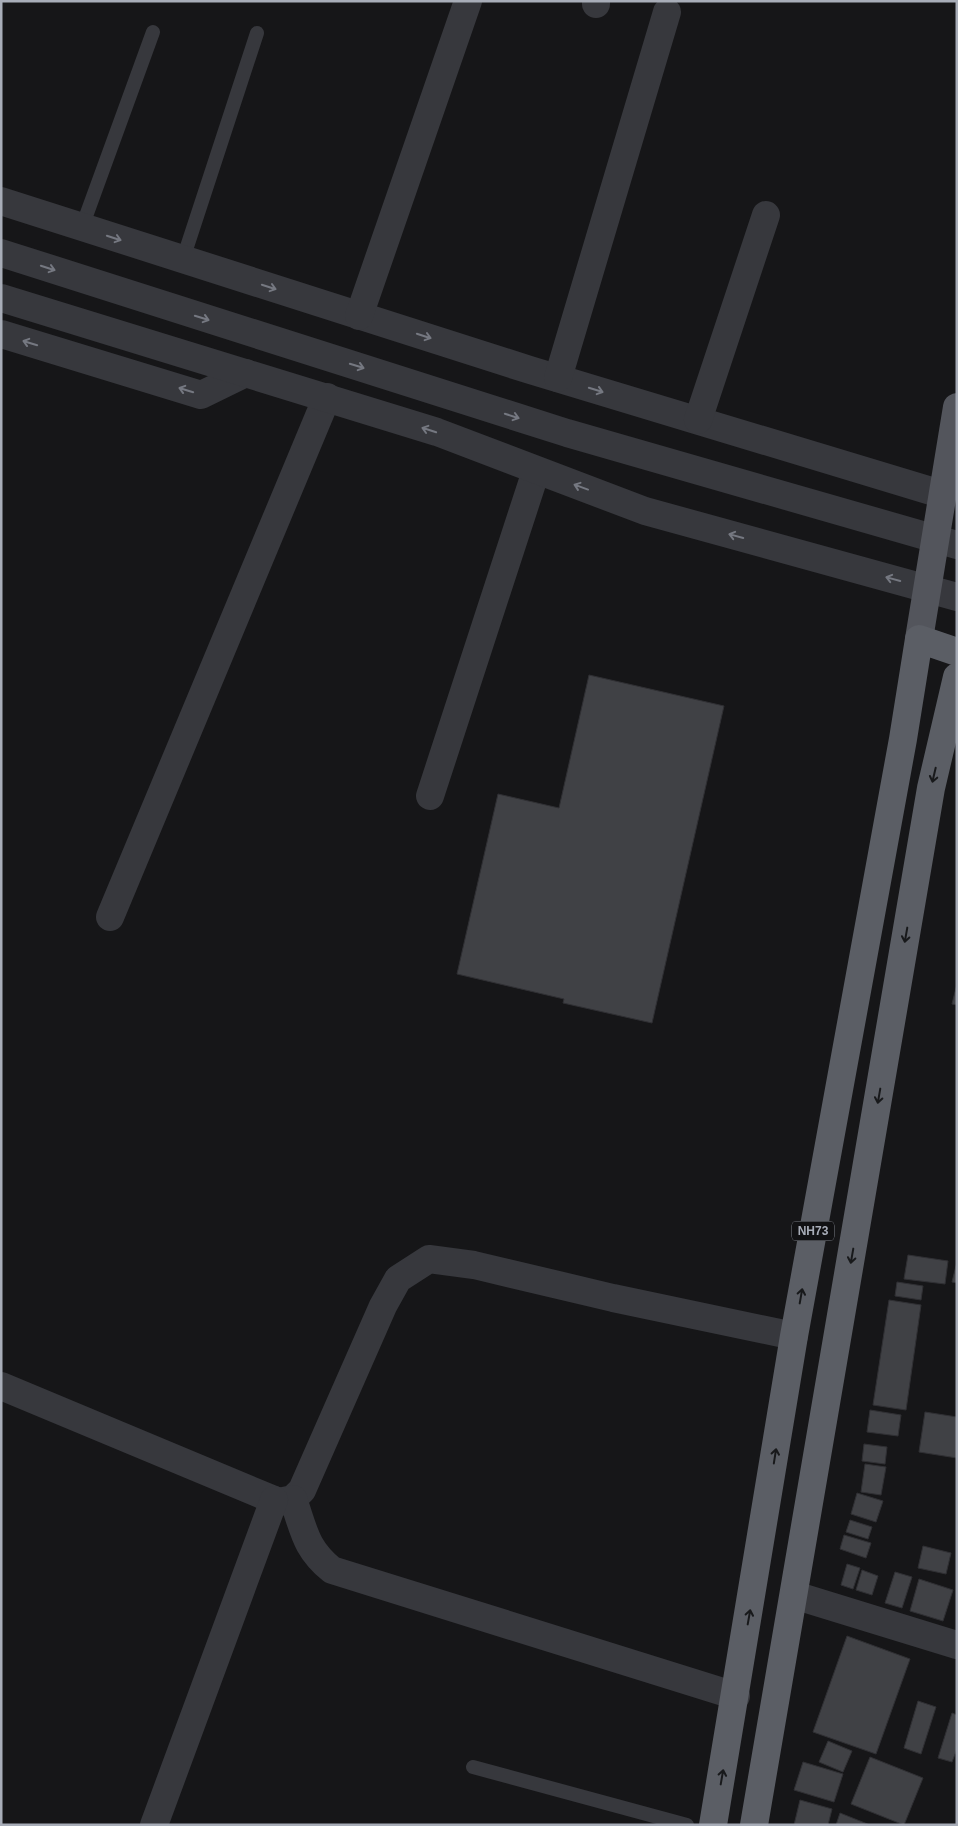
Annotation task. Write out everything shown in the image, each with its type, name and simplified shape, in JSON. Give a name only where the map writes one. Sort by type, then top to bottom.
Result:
[{"type":"highway","points":[[919,639],[957,652]]},
{"type":"highway","name":"NH73","points":[[713,1825],[736,1696],[794,1336],[919,639]]},
{"type":"highway","name":"NH73","points":[[754,1825],[931,788],[949,750],[955,690],[912,684]]},
{"type":"main road","points":[[919,639],[928,589],[945,542],[941,494],[957,407]]},
{"type":"street","points":[[359,316],[468,1]]},
{"type":"street","points":[[558,378],[668,12]]},
{"type":"street","points":[[1,201],[359,316],[941,494]]},
{"type":"street","points":[[698,420],[766,215]]},
{"type":"street","points":[[1,253],[567,434],[945,542]]},
{"type":"street","points":[[1,298],[437,432],[645,511],[957,597]]},
{"type":"street","points":[[1,334],[201,395],[246,373]]},
{"type":"street","points":[[110,917],[327,397]]},
{"type":"street","points":[[430,796],[536,471]]},
{"type":"street","points":[[154,1825],[283,1500],[302,1490],[383,1306],[398,1278],[429,1259],[474,1265],[613,1298],[794,1336]]},
{"type":"street","points":[[1,1386],[283,1500],[309,1547],[316,1557],[332,1570],[736,1696]]},
{"type":"street","points":[[794,1595],[957,1645]]},
{"type":"lane","points":[[82,227],[153,32]]},
{"type":"lane","points":[[183,259],[257,33]]},
{"type":"lane","points":[[473,1767],[687,1825]]},
{"type":"building","points":[[589,675],[724,706],[652,1023],[563,1003],[564,999],[457,974],[498,794],[559,808]]},
{"type":"building","points":[[957,984],[957,1005],[952,1004]]},
{"type":"building","points":[[908,1255],[948,1261],[945,1284],[904,1279]]},
{"type":"building","points":[[957,1262],[957,1283],[952,1282]]},
{"type":"building","points":[[897,1282],[923,1286],[921,1300],[895,1296]]},
{"type":"building","points":[[889,1300],[921,1305],[906,1410],[873,1405]]},
{"type":"building","points":[[870,1410],[901,1415],[898,1436],[867,1432]]},
{"type":"building","points":[[925,1412],[957,1417],[957,1458],[919,1452]]},
{"type":"building","points":[[864,1444],[887,1447],[885,1464],[862,1461]]},
{"type":"building","points":[[865,1464],[886,1467],[881,1495],[861,1492]]},
{"type":"building","points":[[857,1493],[883,1501],[876,1522],[851,1514]]},
{"type":"building","points":[[850,1520],[872,1527],[868,1539],[846,1532]]},
{"type":"building","points":[[844,1535],[871,1543],[866,1558],[840,1549]]},
{"type":"building","points":[[923,1546],[951,1553],[946,1574],[918,1568]]},
{"type":"building","points":[[847,1564],[860,1568],[853,1589],[841,1585]]},
{"type":"building","points":[[862,1570],[878,1576],[872,1595],[856,1590]]},
{"type":"building","points":[[895,1572],[912,1577],[902,1608],[885,1603]]},
{"type":"building","points":[[919,1579],[953,1590],[943,1621],[910,1611]]},
{"type":"building","points":[[847,1636],[910,1659],[876,1754],[813,1732]]},
{"type":"building","points":[[918,1701],[936,1707],[921,1754],[904,1748]]},
{"type":"building","points":[[952,1713],[957,1715],[957,1749],[952,1762],[938,1758]]},
{"type":"building","points":[[828,1741],[852,1751],[843,1772],[819,1762]]},
{"type":"building","points":[[870,1757],[923,1778],[904,1825],[851,1804]]},
{"type":"building","points":[[803,1762],[843,1774],[834,1802],[794,1790]]},
{"type":"building","points":[[800,1800],[832,1809],[828,1825],[794,1825]]},
{"type":"building","points":[[840,1813],[870,1825],[836,1825]]}]
